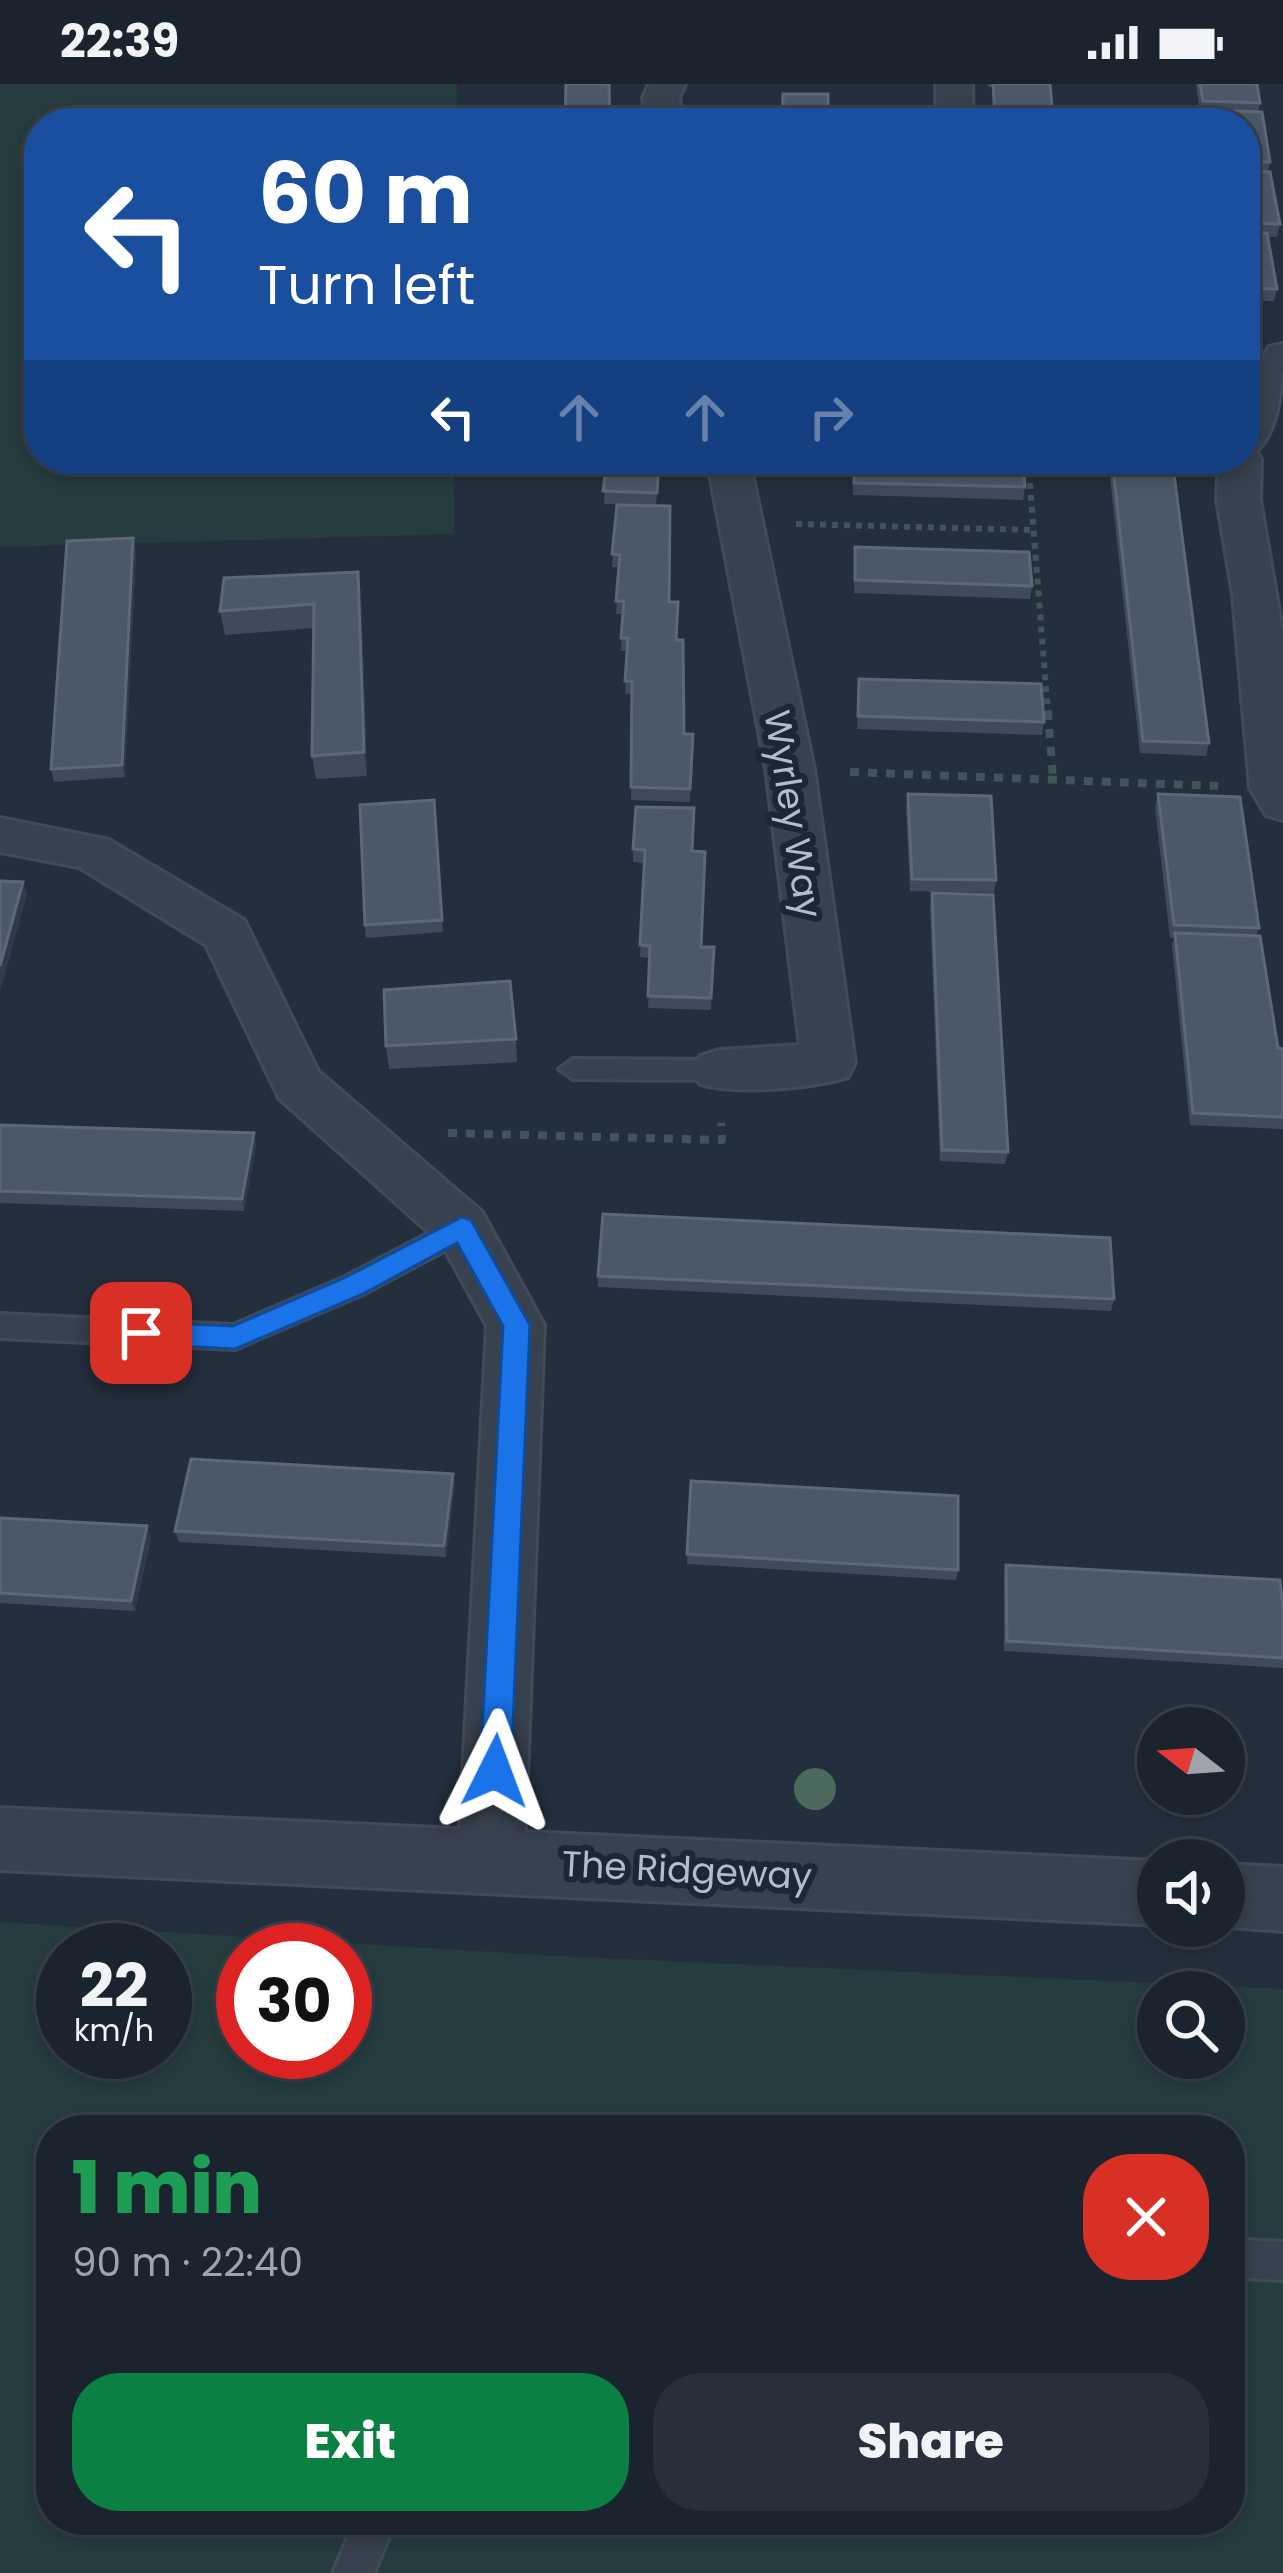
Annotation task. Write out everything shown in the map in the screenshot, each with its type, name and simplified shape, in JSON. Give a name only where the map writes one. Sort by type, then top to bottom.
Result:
[{"type":"street","points":[[1260,397],[1283,356]]},
{"type":"street","name":"Wyrley Way","points":[[719,1070],[829,1063],[790,770],[731,474]]},
{"type":"street","points":[[1236,474],[1251,555],[1278,795]]},
{"type":"street","points":[[0,835],[92,852],[226,933],[298,1084],[462,1228],[516,1325],[491,1860]]},
{"type":"street","name":"The Ridgeway","points":[[0,1839],[1137,1892]]},
{"type":"street","points":[[1245,1897],[1283,1899]]},
{"type":"lane","points":[[573,1069],[719,1070]]},
{"type":"lane","points":[[0,1326],[235,1337],[353,1286],[462,1228]]},
{"type":"lane","points":[[1245,2259],[1283,2261]]},
{"type":"lane","points":[[353,2573],[369,2535]]},
{"type":"path","points":[[1029,474],[1053,780]]},
{"type":"path","points":[[741,522],[1034,530]]},
{"type":"path","points":[[790,770],[1278,795]]},
{"type":"path","points":[[351,1131],[722,1140],[719,1070]]},
{"type":"green space","points":[[0,84],[457,84],[456,108],[24,108],[24,474],[454,474],[454,534],[0,547]]},
{"type":"green space","points":[[0,1922],[36,1924],[36,2079],[192,2079],[192,1934],[216,1935],[216,2079],[372,2079],[372,1945],[1137,1982],[1137,2079],[1245,2079],[1245,1987],[1283,1989],[1283,2573],[0,2573]]},
{"type":"building","points":[[566,84],[609,84],[610,108],[565,108]]},
{"type":"building","points":[[993,84],[1050,84],[1052,108],[995,108]]},
{"type":"building","points":[[1200,84],[1257,84],[1260,103],[1203,101]]},
{"type":"building","points":[[783,94],[828,94],[828,108],[783,108]]},
{"type":"building","points":[[1260,112],[1262,112],[1270,162],[1260,162]]},
{"type":"building","points":[[1260,172],[1270,172],[1280,224],[1260,223]]},
{"type":"building","points":[[1260,233],[1267,233],[1277,289],[1260,288]]},
{"type":"building","points":[[605,474],[658,474],[657,493],[603,491]]},
{"type":"building","points":[[854,474],[1024,474],[1025,487],[854,483]]},
{"type":"building","points":[[1114,474],[1174,474],[1209,743],[1143,741]]},
{"type":"building","points":[[617,505],[670,506],[669,602],[678,602],[676,640],[683,640],[684,734],[693,734],[690,789],[631,787],[632,681],[625,681],[624,601],[616,601],[620,555],[612,554]]},
{"type":"building","points":[[133,538],[122,765],[51,769],[67,541]]},
{"type":"building","points":[[855,547],[1029,552],[1032,586],[855,580]]},
{"type":"building","points":[[358,572],[364,752],[312,756],[314,604],[220,611],[224,578]]},
{"type":"building","points":[[859,679],[1041,684],[1044,722],[858,716]]},
{"type":"building","points":[[908,794],[991,796],[996,880],[912,879]]},
{"type":"building","points":[[1158,794],[1240,797],[1259,928],[1174,925]]},
{"type":"building","points":[[434,800],[442,920],[365,925],[360,805]]},
{"type":"building","points":[[636,807],[694,808],[692,851],[705,852],[701,947],[714,947],[711,998],[648,996],[650,946],[640,945],[645,850],[633,849]]},
{"type":"building","points":[[0,881],[23,882],[0,966]]},
{"type":"building","points":[[932,893],[993,895],[1008,1152],[942,1150]]},
{"type":"building","points":[[1175,933],[1260,936],[1278,1048],[1283,1049],[1283,1117],[1193,1113]]},
{"type":"building","points":[[510,981],[516,1039],[386,1046],[384,990]]},
{"type":"building","points":[[0,1125],[254,1133],[242,1199],[0,1191]]},
{"type":"building","points":[[603,1214],[1110,1238],[1114,1299],[598,1276]]},
{"type":"building","points":[[191,1459],[453,1474],[444,1546],[175,1531]]},
{"type":"building","points":[[691,1481],[958,1496],[958,1570],[687,1554]]},
{"type":"building","points":[[0,1518],[147,1526],[131,1601],[0,1593]]},
{"type":"building","points":[[1006,1565],[1280,1580],[1283,1658],[1007,1641]]},
{"type":"route","points":[[141,1333],[235,1337],[353,1286],[462,1228],[516,1325],[495,1771]]}]
